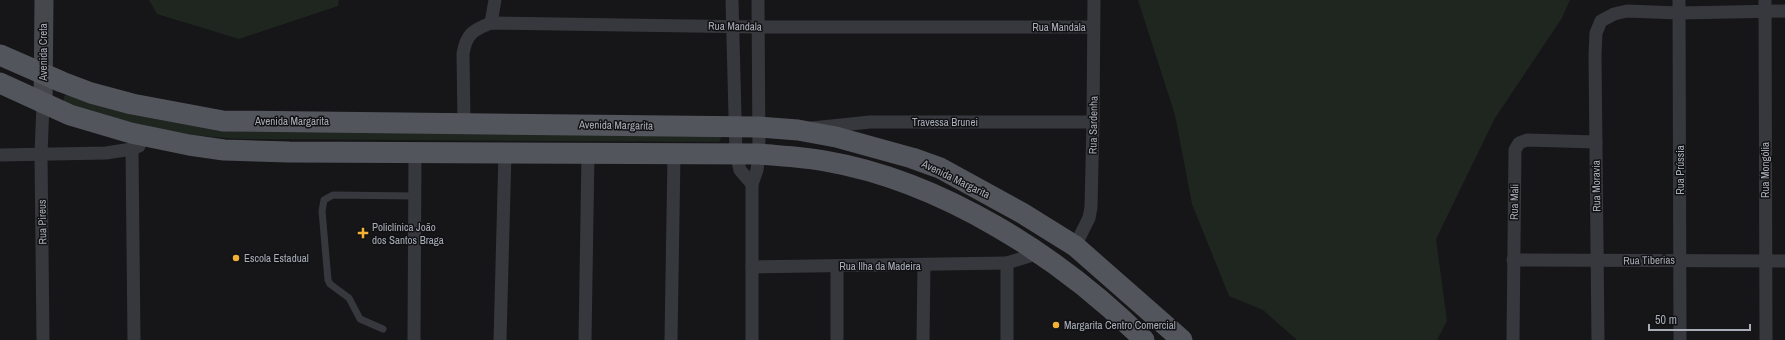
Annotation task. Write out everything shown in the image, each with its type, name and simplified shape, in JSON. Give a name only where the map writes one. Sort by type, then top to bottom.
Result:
[{"type":"main road","name":"Avenida Margarita","points":[[0,55],[91,93],[132,104],[224,121],[735,126],[798,130],[836,137],[872,146],[940,168],[1022,213],[1075,246],[1182,340]]},
{"type":"main road","points":[[0,83],[43,104],[104,126],[189,145],[224,150],[289,152],[759,154],[825,161],[850,166],[912,186],[961,208],[1040,253],[1105,303],[1144,340]]},
{"type":"street","name":"Avenida Creta","points":[[43,104],[44,0]]},
{"type":"street","points":[[491,22],[494,0]]},
{"type":"street","points":[[732,0],[736,154],[740,170],[752,184]]},
{"type":"street","points":[[752,340],[752,184],[757,170],[759,154],[758,0]]},
{"type":"street","name":"Rua Sardenha","points":[[1075,246],[1089,218],[1094,122],[1094,0]]},
{"type":"street","points":[[1679,6],[1765,6],[1785,11]]},
{"type":"street","name":"Rua Moravia","points":[[1598,340],[1596,33],[1601,21],[1614,14],[1627,11],[1679,6]]},
{"type":"street","name":"Rua Prússia","points":[[1679,6],[1680,340]]},
{"type":"street","name":"Rua Mongólia","points":[[1765,6],[1766,340]]},
{"type":"street","name":"Rua Mandala","points":[[464,123],[463,54],[465,44],[470,34],[478,28],[491,22],[732,27],[1093,27]]},
{"type":"street","name":"Rua Pireus","points":[[43,104],[41,154],[43,340]]},
{"type":"street","name":"Travessa Brunei","points":[[798,130],[846,123],[870,122],[1094,122]]},
{"type":"street","points":[[0,155],[106,153],[132,150],[157,138]]},
{"type":"street","name":"Rua Mali","points":[[1513,340],[1515,150],[1519,143],[1527,140],[1596,142]]},
{"type":"street","points":[[132,150],[134,340]]},
{"type":"street","points":[[414,340],[415,152]]},
{"type":"street","points":[[500,340],[505,153]]},
{"type":"street","points":[[585,340],[588,153]]},
{"type":"street","points":[[671,340],[674,154]]},
{"type":"street","name":"Rua Ilha da Madeira","points":[[752,267],[924,266],[1007,263],[1040,253]]},
{"type":"street","name":"Rua Tiberias","points":[[1513,260],[1785,261]]},
{"type":"street","points":[[1007,263],[1007,340]]},
{"type":"street","points":[[837,266],[837,340]]},
{"type":"street","points":[[923,340],[924,266]]},
{"type":"lane","points":[[383,328],[360,319],[349,298],[330,284],[328,280],[322,211],[324,200],[333,195],[414,196]]},
{"type":"shaded area","points":[[149,0],[339,0],[338,6],[239,39],[157,14]]},
{"type":"shaded area","points":[[1138,0],[1570,0],[1562,18],[1495,118],[1436,239],[1447,321],[1437,340],[1297,340],[1263,310],[1229,296],[1192,204],[1175,115]]},
{"type":"shaded area","points":[[70,93],[159,118],[719,133],[721,138],[719,142],[238,139],[180,133],[99,114],[70,105],[64,101],[65,95]]},
{"type":"place","name":"Policlínica João dos Santos Braga","points":[[363,233]]},
{"type":"place","name":"Escola Estadual","points":[[236,258]]},
{"type":"place","name":"Margarita Centro Comercial","points":[[1056,325]]}]
